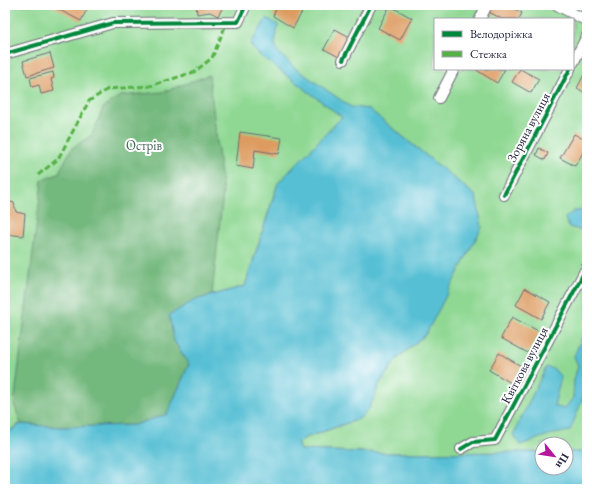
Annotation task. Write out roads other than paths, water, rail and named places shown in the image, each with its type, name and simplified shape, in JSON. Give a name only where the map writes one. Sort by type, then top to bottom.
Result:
[{"type":"street","points":[[5,54],[112,23],[238,22],[246,5]]},
{"type":"street","points":[[343,60],[371,5]]},
{"type":"street","points":[[480,18],[487,5]]},
{"type":"street","points":[[557,5],[587,21]]},
{"type":"street","points":[[574,61],[587,36]]},
{"type":"street","points":[[439,98],[453,70]]},
{"type":"street","name":"Зоряна вулиця","points":[[504,194],[569,70]]},
{"type":"street","name":"Квіткова вулиця","points":[[461,449],[473,442],[496,440],[587,266]]},
{"type":"water","points":[[267,18],[278,25],[275,44],[278,52],[295,68],[351,107],[369,109],[476,196],[482,227],[426,334],[398,358],[380,383],[369,409],[359,419],[305,438],[297,443],[300,450],[388,453],[534,452],[534,476],[574,476],[574,452],[587,452],[587,489],[5,489],[5,434],[21,424],[61,427],[134,425],[167,414],[189,364],[174,341],[169,315],[195,300],[245,286],[278,183],[342,117],[258,54],[250,44]]},
{"type":"water","points":[[587,210],[587,232],[569,227],[565,218],[574,211]]},
{"type":"water","points":[[587,333],[587,387],[570,431],[546,436],[534,436],[534,440],[520,445],[513,435],[546,367],[554,369],[561,377],[554,406],[564,409],[573,398],[574,379],[578,366],[574,356],[582,338]]},
{"type":"park label","name":"Острів","points":[[144,145]]}]
